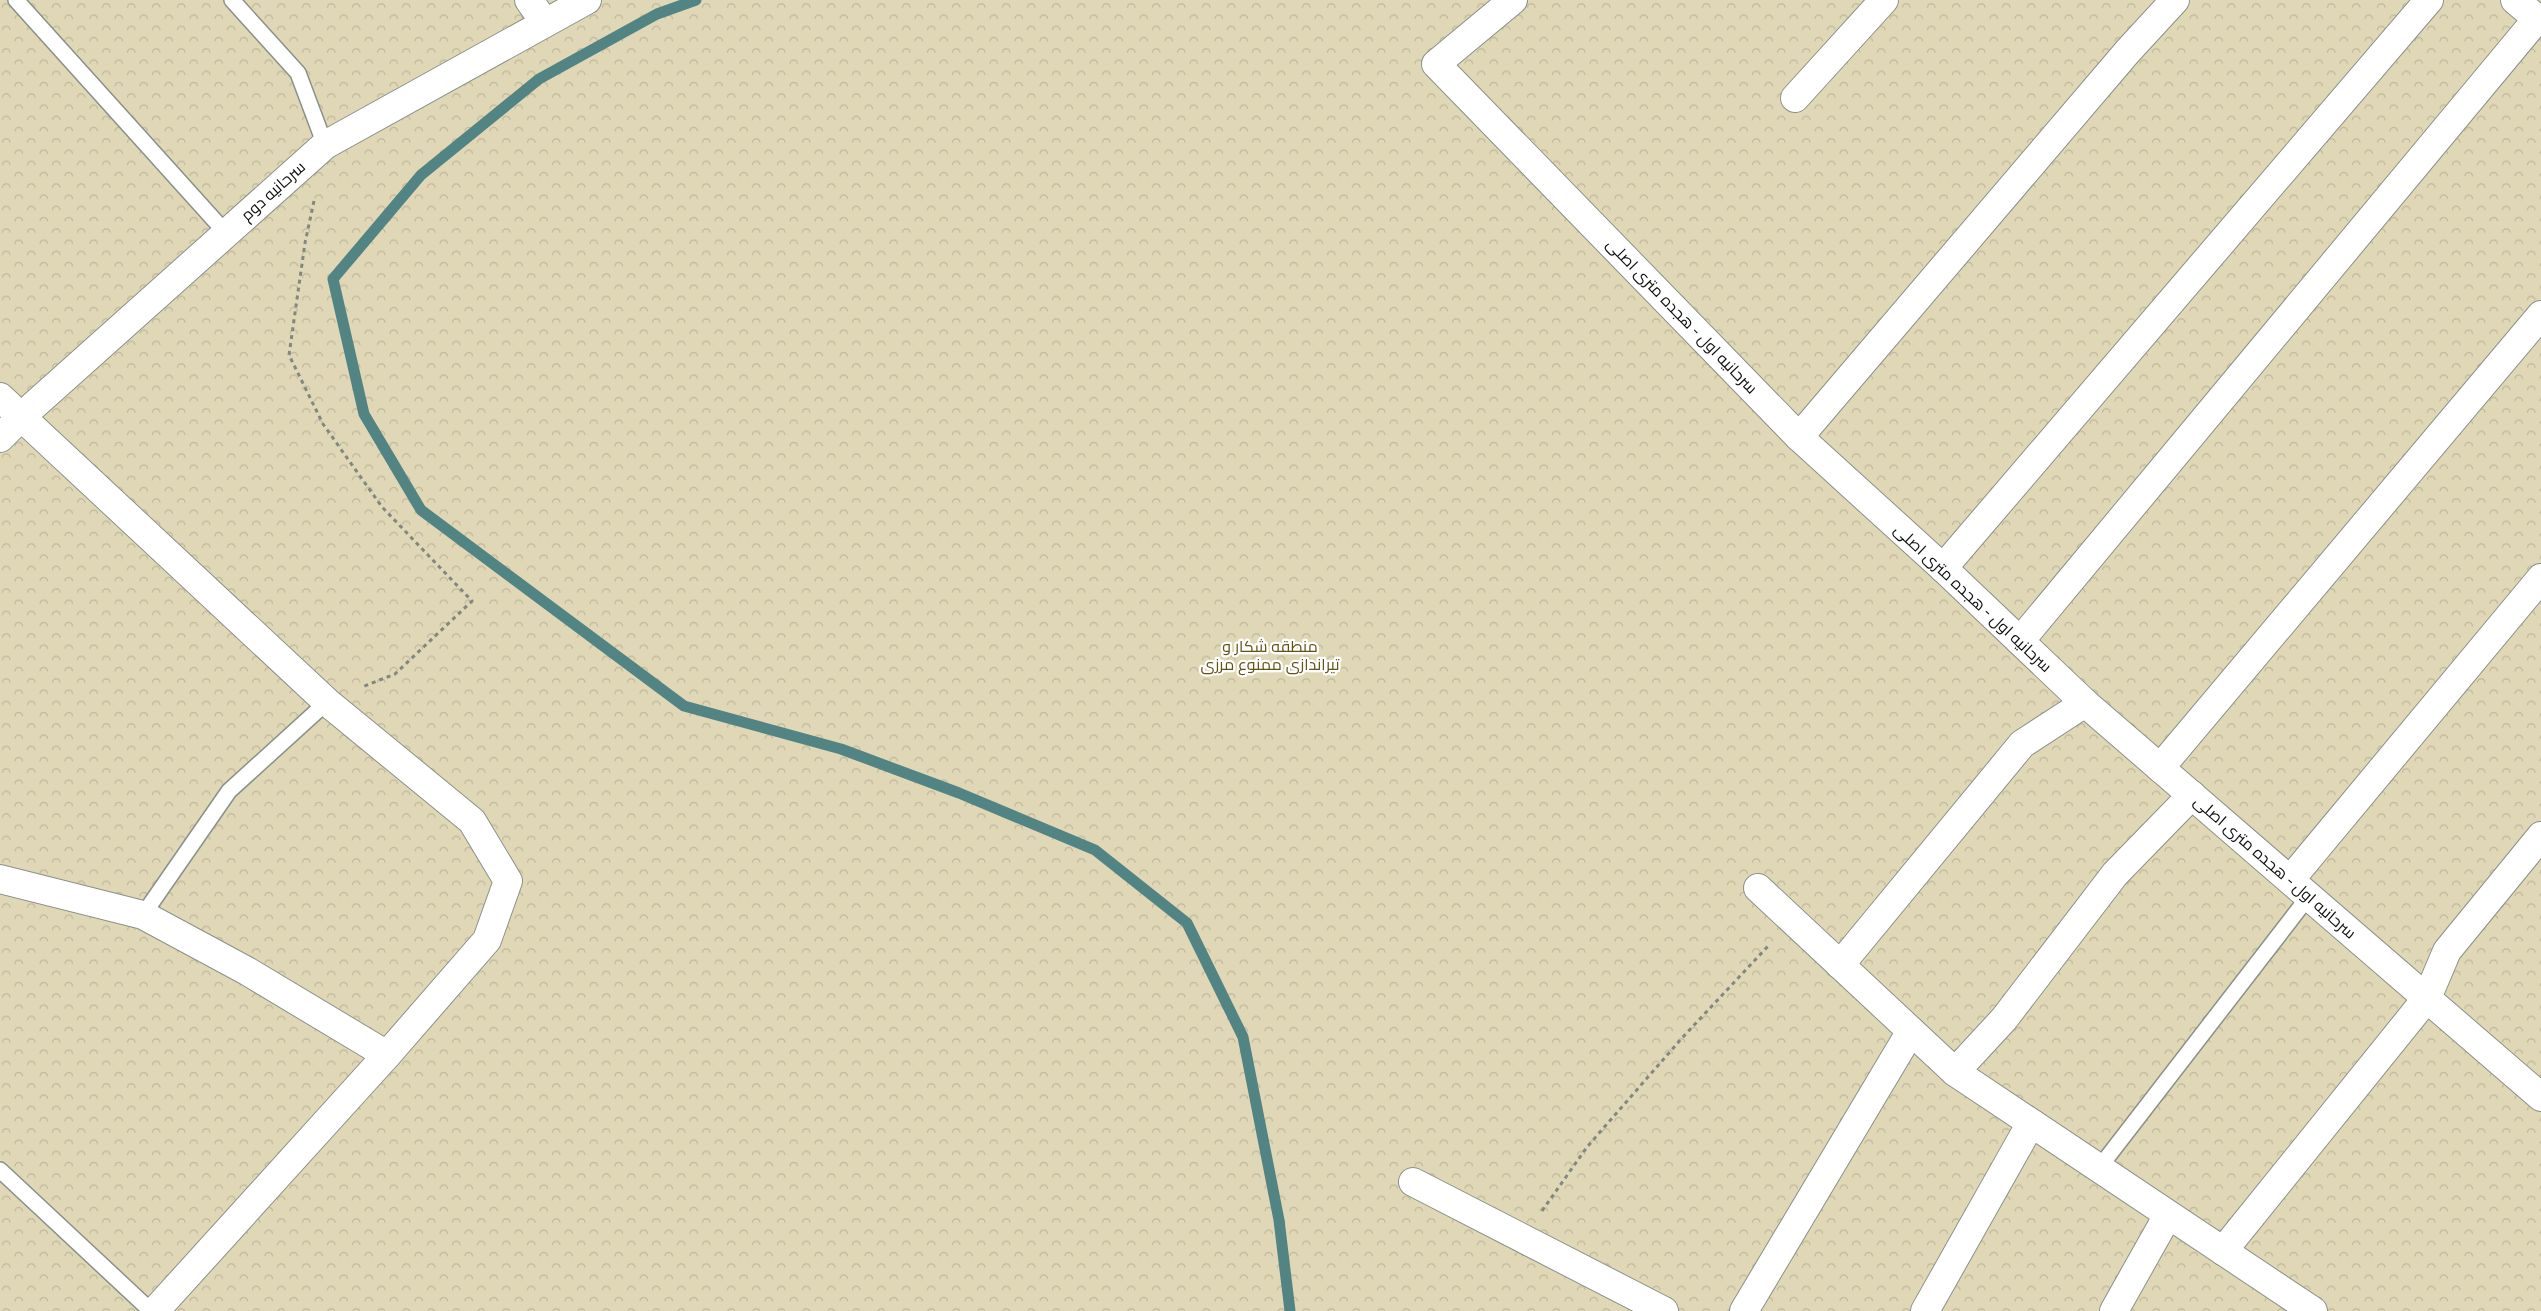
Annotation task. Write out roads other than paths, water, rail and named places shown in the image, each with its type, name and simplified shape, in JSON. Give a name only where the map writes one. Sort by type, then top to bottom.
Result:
[{"type":"street","points":[[529,0],[545,23]]},
{"type":"street","name":"سرحانیه دوم","points":[[0,438],[22,416],[325,144],[586,0]]},
{"type":"street","name":"سرحانیه اول - هجده متری اصلی","points":[[1513,0],[1436,64],[1799,437],[1943,568],[2085,704],[2541,1097]]},
{"type":"street","points":[[1795,98],[1884,0]]},
{"type":"street","points":[[1799,437],[2128,51],[2175,0]]},
{"type":"street","points":[[1943,568],[2429,0]]},
{"type":"street","points":[[2020,641],[2539,21],[2515,0]]},
{"type":"street","points":[[2160,768],[2541,316]]},
{"type":"street","points":[[0,397],[326,702],[472,821],[508,881],[487,940],[387,1055],[153,1311]]},
{"type":"street","points":[[2299,888],[2541,578]]},
{"type":"street","points":[[1840,965],[2022,744],[2085,704]]},
{"type":"street","points":[[1954,1072],[2004,1018],[2115,874],[2192,795]]},
{"type":"street","points":[[2223,1251],[2427,998],[2447,951],[2541,836]]},
{"type":"street","points":[[0,879],[143,915],[247,971],[387,1055]]},
{"type":"street","points":[[1758,888],[1954,1072],[2313,1311]]},
{"type":"street","points":[[1744,1311],[1911,1032]]},
{"type":"street","points":[[1925,1311],[2031,1123]]},
{"type":"street","points":[[1413,1182],[1664,1311]]},
{"type":"street","points":[[2114,1311],[2168,1214]]},
{"type":"lane","points":[[16,0],[226,233]]},
{"type":"lane","points":[[232,0],[298,73],[325,144]]},
{"type":"lane","points":[[143,915],[229,791],[326,702]]},
{"type":"lane","points":[[2098,1168],[2299,888]]},
{"type":"lane","points":[[0,1170],[153,1311]]},
{"type":"waterway","points":[[696,0],[657,14],[539,79],[421,175],[333,279],[364,414],[421,510],[684,706],[841,749],[959,793],[1095,850],[1187,923],[1243,1037],[1279,1220],[1290,1311]]},
{"type":"park label","name":"منطقه شکار و تیراندازی ممنوع مرزی","points":[[1270,655]]}]
